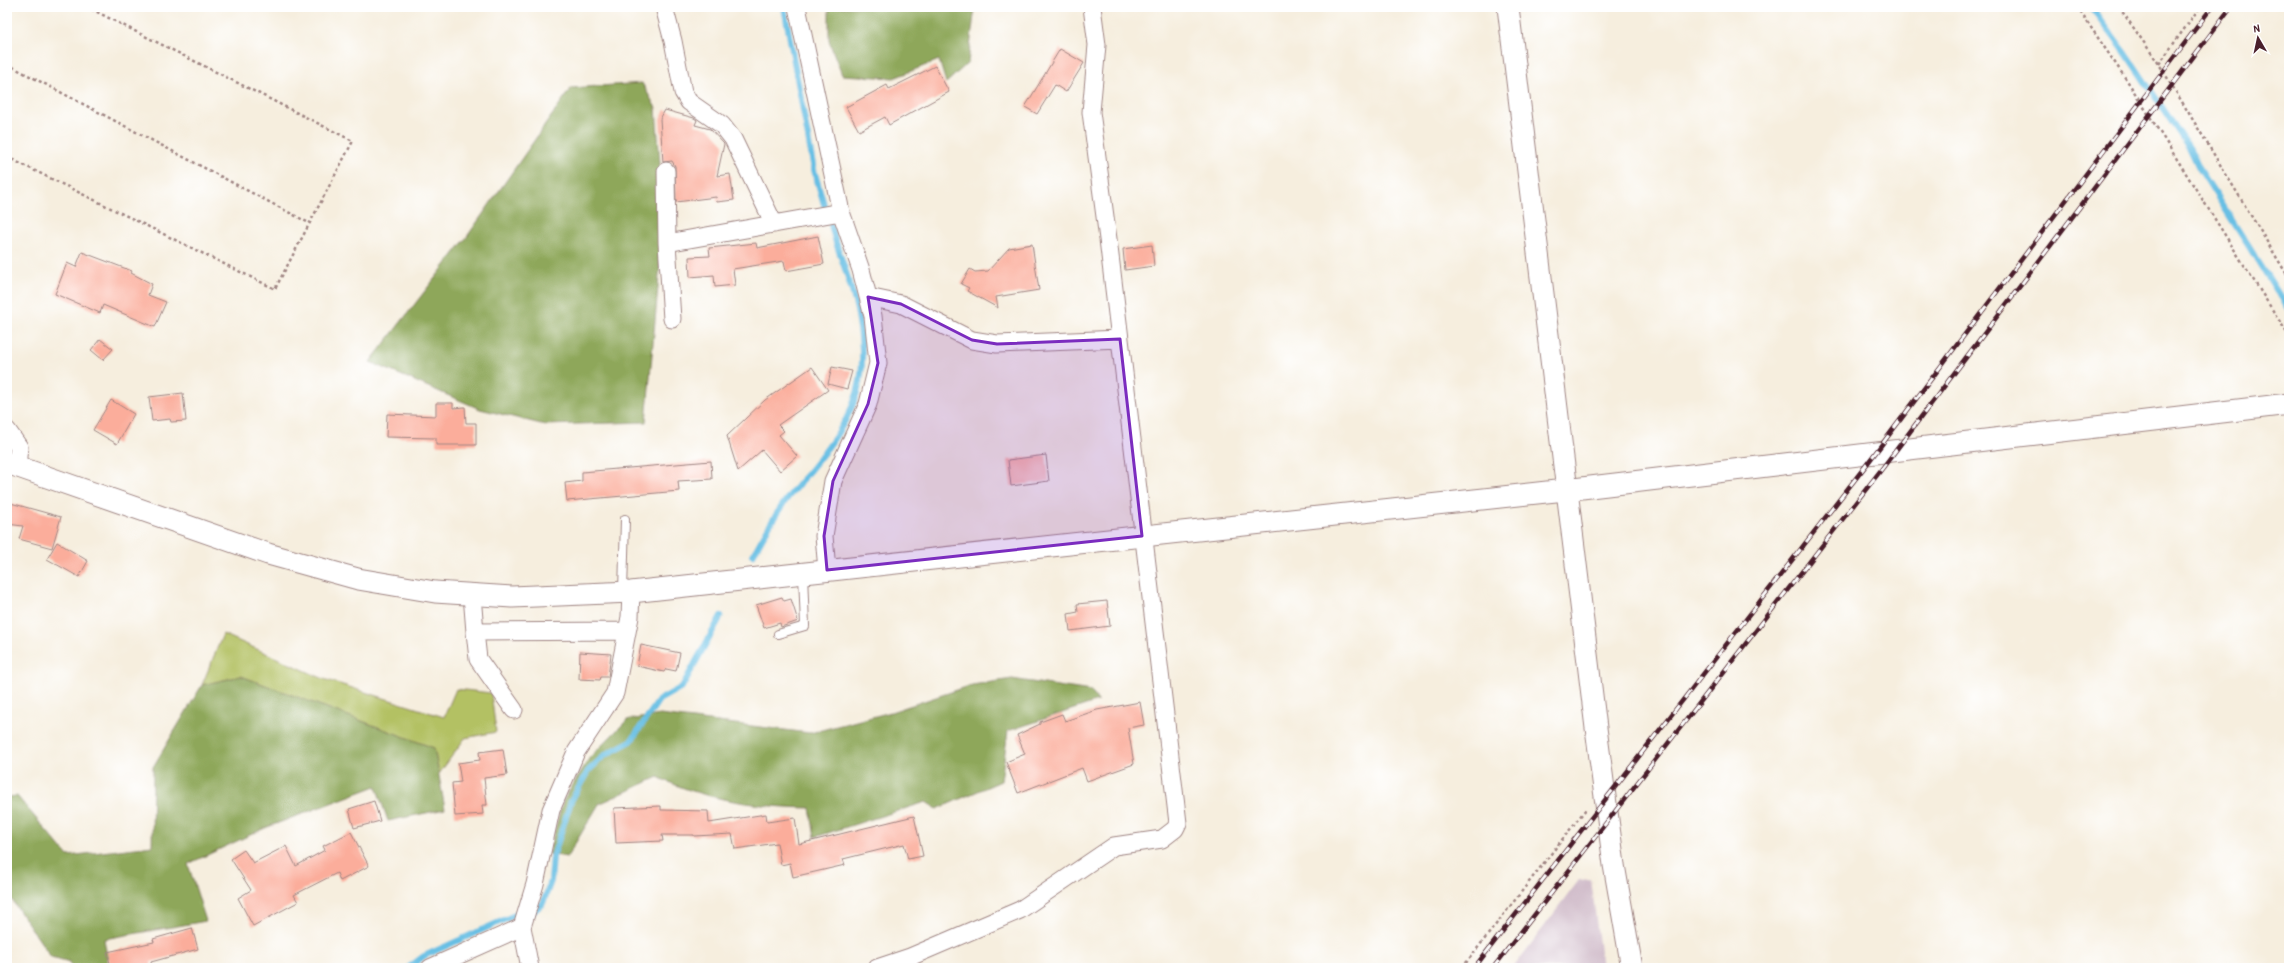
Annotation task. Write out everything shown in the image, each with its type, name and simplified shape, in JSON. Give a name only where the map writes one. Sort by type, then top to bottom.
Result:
[{"type":"street","points":[[664,7],[673,41],[683,92],[689,102],[722,125],[733,139],[774,224]]},
{"type":"street","points":[[797,7],[841,212],[873,316],[878,363],[868,404],[833,481],[824,536],[827,570]]},
{"type":"street","points":[[877,968],[910,957],[1020,910],[1114,846],[1162,839],[1175,829],[1178,823],[1142,536],[1120,339],[1091,112],[1096,45],[1092,7]]},
{"type":"street","points":[[1508,7],[1565,490],[1614,866],[1632,968]]},
{"type":"street","points":[[666,171],[667,243],[672,319]]},
{"type":"street","points":[[667,243],[841,212]]},
{"type":"street","points":[[868,297],[901,304],[972,340],[997,344],[1120,339]]},
{"type":"street","points":[[7,430],[18,448],[12,464],[268,554],[358,579],[435,592],[512,597],[627,592],[803,573],[1565,490],[2289,404]]},
{"type":"street","points":[[530,968],[522,927],[535,884],[551,810],[576,752],[615,693],[627,631],[627,592]]},
{"type":"street","points":[[472,595],[478,659],[514,710]]},
{"type":"street","points":[[475,632],[627,631]]},
{"type":"street","points":[[430,968],[522,927]]},
{"type":"lane","points":[[626,518],[627,592]]},
{"type":"lane","points":[[778,634],[805,626],[803,573]]},
{"type":"path","points":[[7,157],[275,289],[353,140],[87,7]]},
{"type":"path","points":[[2077,7],[2128,82],[2289,336]]},
{"type":"path","points":[[2119,7],[2158,64],[2289,278]]},
{"type":"path","points":[[2158,64],[2200,7]]},
{"type":"path","points":[[7,64],[309,223]]},
{"type":"path","points":[[1462,968],[1591,803]]},
{"type":"highlighted area","points":[[868,297],[901,304],[972,340],[997,344],[1120,339],[1142,536],[827,570],[824,536],[833,481],[868,404],[878,363]]},
{"type":"shaded area","points":[[1591,879],[1602,968],[1513,968],[1579,880]]},
{"type":"green space","points":[[829,7],[975,7],[968,63],[946,83],[939,60],[894,78],[842,75],[829,41]]},
{"type":"green space","points":[[642,83],[656,108],[664,220],[646,422],[545,425],[480,409],[370,362],[466,238],[571,88]]},
{"type":"green space","points":[[223,634],[324,679],[444,717],[456,689],[491,693],[496,732],[465,738],[439,774],[434,748],[241,676],[202,685]]},
{"type":"green space","points":[[241,676],[434,748],[445,809],[388,821],[376,786],[265,828],[188,864],[206,921],[104,939],[109,968],[72,968],[70,962],[51,957],[7,893],[7,797],[17,796],[68,856],[152,846],[153,767],[202,685]]},
{"type":"green space","points":[[1012,679],[1091,691],[1098,701],[1008,731],[1001,781],[937,809],[926,802],[815,837],[810,808],[771,806],[732,801],[713,797],[675,785],[658,777],[599,804],[567,857],[548,854],[563,801],[590,757],[627,720],[660,715],[810,733],[891,712],[972,685]]},
{"type":"building","points":[[1060,49],[1084,63],[1066,92],[1055,85],[1037,114],[1025,107]]},
{"type":"building","points":[[935,66],[949,92],[889,125],[885,117],[859,131],[846,107],[887,85],[889,89]]},
{"type":"building","points":[[665,110],[694,118],[697,120],[695,125],[710,129],[724,144],[717,176],[730,174],[734,200],[717,202],[716,197],[676,202],[675,166],[672,161],[663,162],[660,119]]},
{"type":"building","points":[[818,236],[824,264],[786,271],[784,261],[733,269],[735,285],[715,287],[714,275],[690,277],[689,257],[710,256],[709,248],[756,243],[757,248]]},
{"type":"building","points":[[1032,244],[1039,290],[996,297],[998,308],[967,291],[969,288],[961,284],[970,269],[975,272],[988,271],[1009,248]]},
{"type":"building","points":[[1152,245],[1154,266],[1125,270],[1123,249]]},
{"type":"building","points":[[82,252],[132,271],[131,273],[152,284],[148,295],[166,302],[155,327],[103,305],[100,313],[55,294],[67,263],[76,267]]},
{"type":"building","points":[[100,339],[113,349],[103,360],[91,350]]},
{"type":"building","points":[[812,367],[828,390],[778,425],[784,431],[779,435],[797,456],[780,471],[762,450],[738,471],[727,436],[765,400]]},
{"type":"building","points":[[832,367],[852,371],[847,389],[828,384]]},
{"type":"building","points":[[183,393],[186,421],[171,422],[170,419],[152,421],[149,397]]},
{"type":"building","points":[[111,400],[134,414],[117,444],[93,430]]},
{"type":"building","points":[[436,403],[453,403],[453,408],[465,407],[466,423],[476,423],[476,445],[436,445],[436,438],[386,437],[387,414],[436,416]]},
{"type":"building","points":[[1046,455],[1049,481],[1011,486],[1008,460]]},
{"type":"building","points":[[711,461],[712,479],[678,481],[679,491],[567,501],[565,483],[582,481],[582,472]]},
{"type":"building","points":[[7,502],[61,517],[52,548],[19,539],[23,526],[7,524]]},
{"type":"building","points":[[57,542],[88,561],[79,577],[47,559]]},
{"type":"building","points":[[782,597],[784,601],[791,599],[798,621],[781,627],[780,623],[764,628],[756,605]]},
{"type":"building","points":[[1107,601],[1110,626],[1070,631],[1068,614],[1078,612],[1077,604]]},
{"type":"building","points":[[641,645],[680,653],[676,671],[666,669],[664,672],[637,666]]},
{"type":"building","points":[[580,652],[611,654],[608,677],[601,677],[600,680],[579,679]]},
{"type":"building","points":[[1140,702],[1144,725],[1128,728],[1134,764],[1087,781],[1082,768],[1018,793],[1006,762],[1025,754],[1017,735],[1040,724],[1040,722],[1062,714],[1065,721],[1097,710]]},
{"type":"building","points":[[503,749],[507,775],[484,778],[487,805],[482,805],[483,814],[455,816],[452,783],[461,782],[458,763],[480,760],[479,752]]},
{"type":"building","points":[[374,801],[380,821],[354,828],[349,809]]},
{"type":"building","points":[[661,806],[661,810],[708,811],[709,823],[766,814],[767,822],[795,818],[799,844],[914,816],[923,856],[908,859],[904,844],[843,859],[845,865],[793,877],[790,863],[781,865],[777,843],[735,849],[732,834],[694,836],[662,835],[663,841],[616,843],[614,808]]},
{"type":"building","points":[[351,832],[369,866],[340,881],[337,873],[294,895],[298,902],[253,926],[238,898],[251,890],[231,859],[244,850],[253,863],[286,846],[296,866],[325,850],[323,846]]},
{"type":"building","points":[[192,928],[198,949],[151,962],[152,968],[111,968],[107,952],[154,942],[153,939]]},
{"type":"waterway","points":[[784,7],[814,170],[825,208]]},
{"type":"waterway","points":[[2091,7],[2125,52],[2190,149],[2199,168],[2289,310]]},
{"type":"waterway","points":[[753,555],[784,503],[832,442],[841,428],[856,397],[860,381],[862,351],[857,308],[831,225]]},
{"type":"waterway","points":[[533,912],[543,903],[551,881],[553,857],[571,801],[588,771],[605,755],[631,741],[659,700],[682,687],[721,616]]},
{"type":"waterway","points":[[408,968],[424,956],[515,915]]},
{"type":"railway","points":[[1474,968],[1867,464],[2212,7]]},
{"type":"railway","points":[[1493,968],[1881,470],[2231,7]]}]
